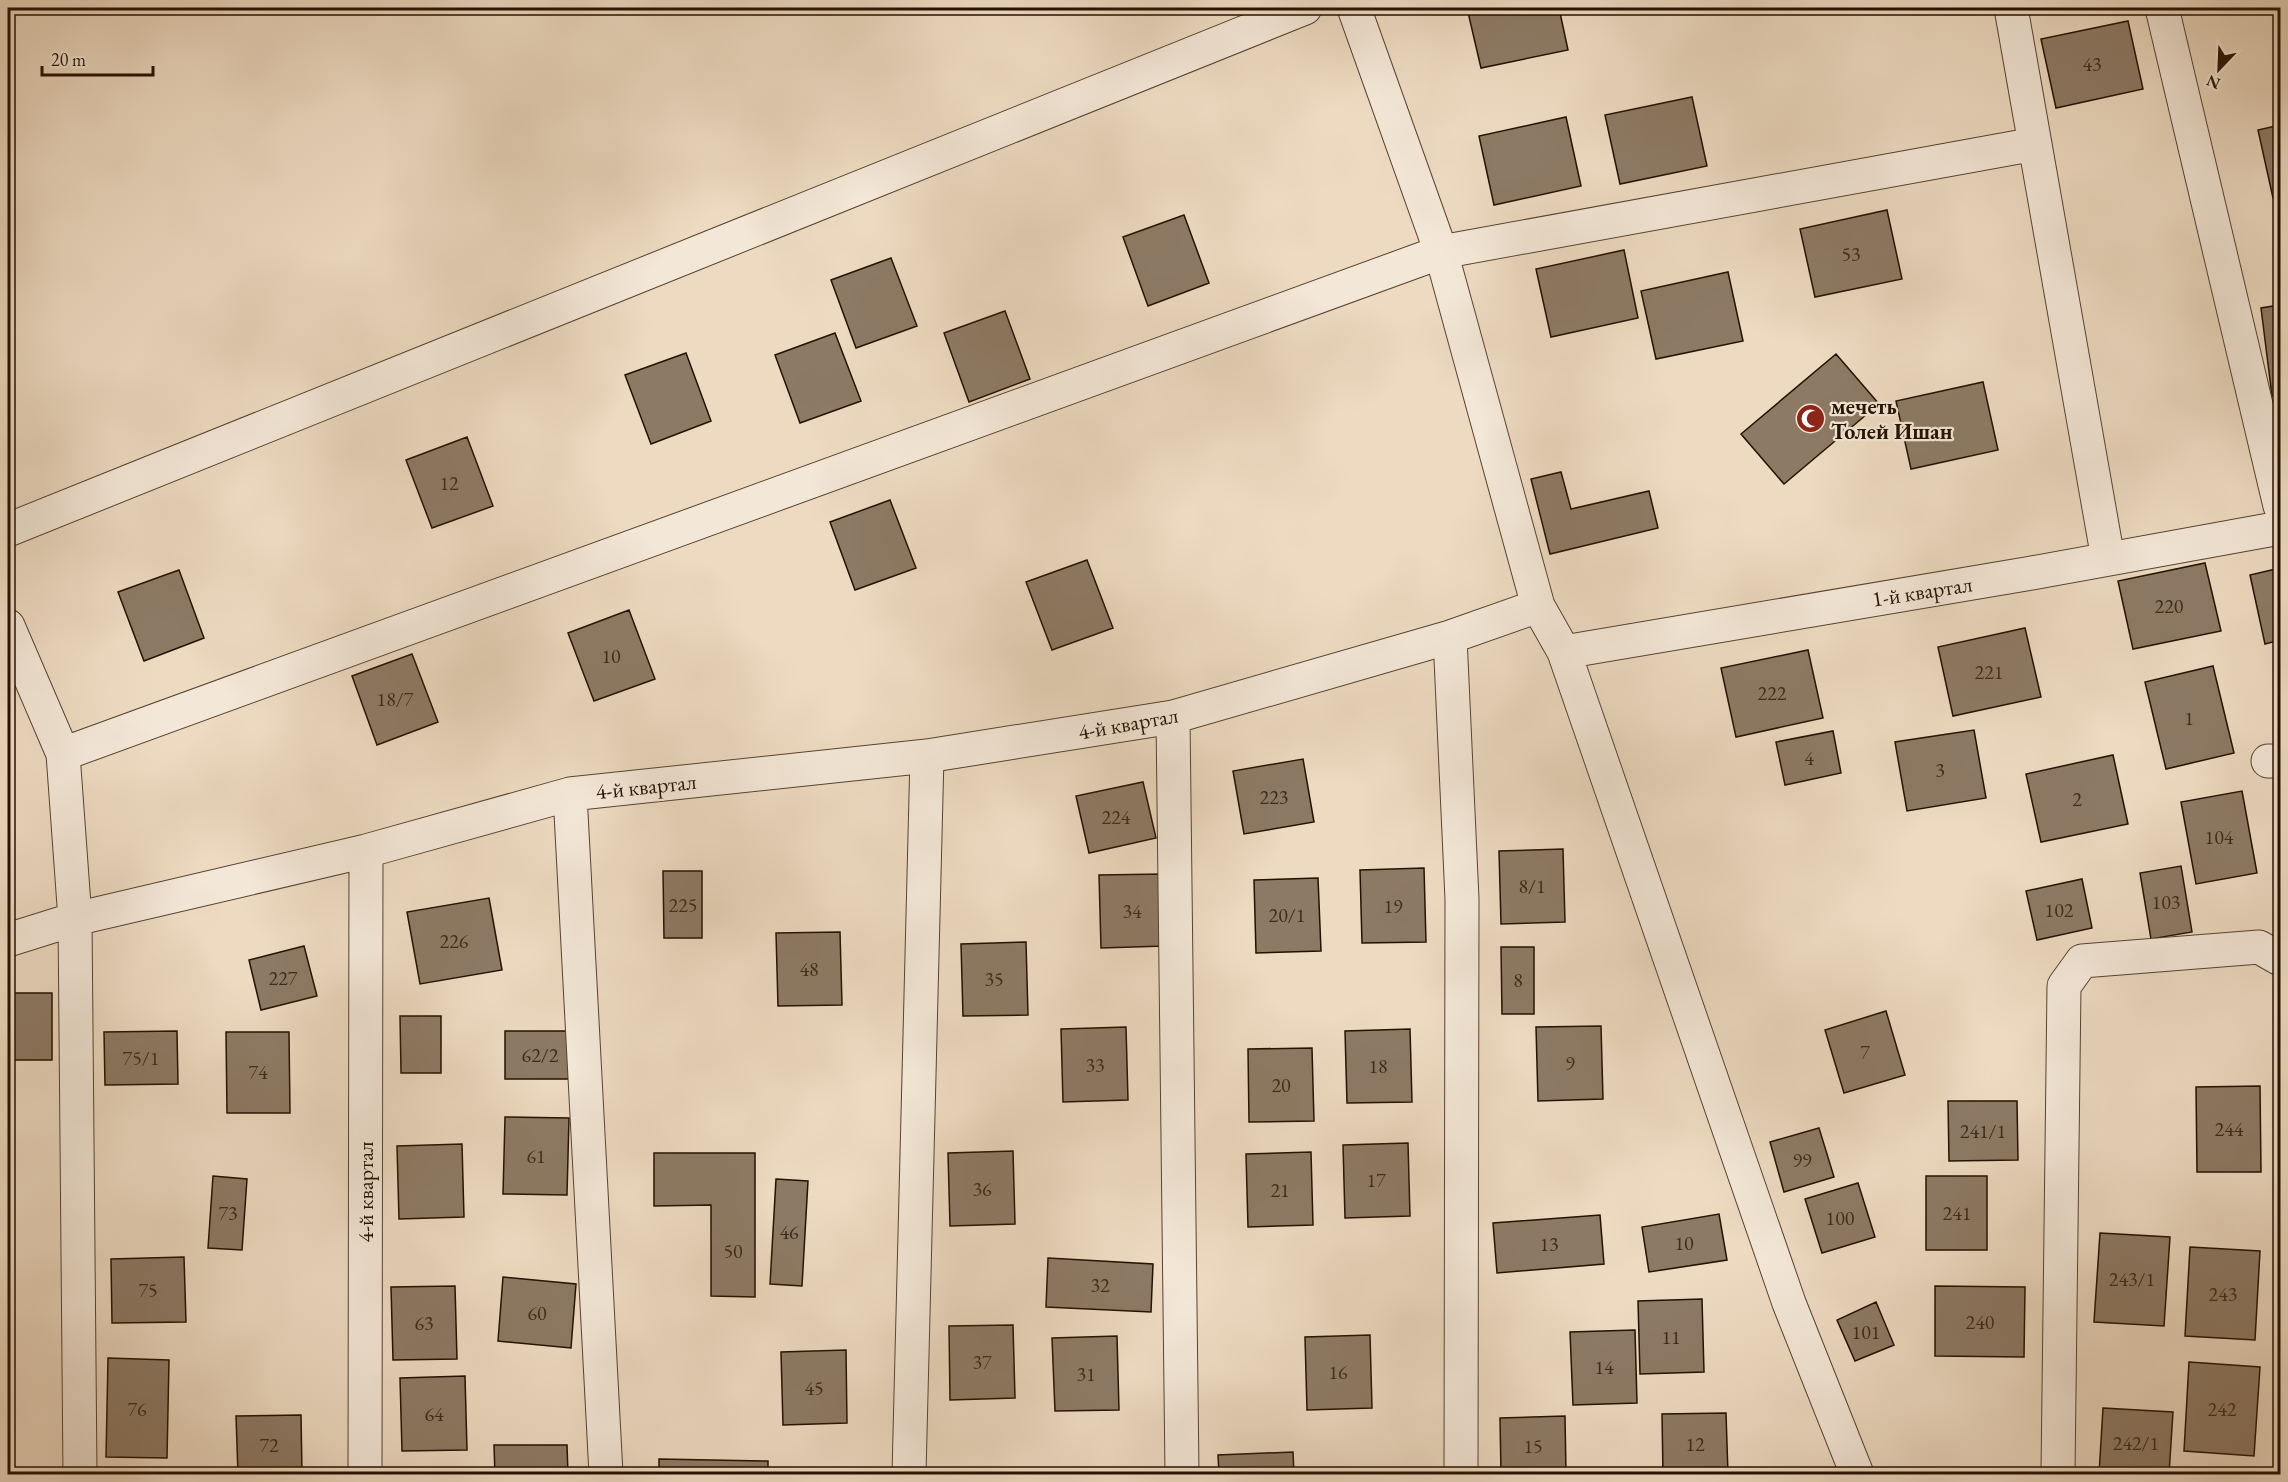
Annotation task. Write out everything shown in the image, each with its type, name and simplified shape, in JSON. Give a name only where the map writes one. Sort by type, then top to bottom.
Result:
[{"type":"street","points":[[8,530],[1305,8]]},
{"type":"street","points":[[1354,8],[1442,252],[1538,606],[1564,652],[1790,1303],[1857,1474]]},
{"type":"street","points":[[2011,8],[2108,559]]},
{"type":"street","points":[[2162,8],[2280,506]]},
{"type":"street","points":[[63,754],[1442,252],[2035,144]]},
{"type":"street","name":"1-й квартал","points":[[1564,652],[2280,528]]},
{"type":"street","name":"4-й квартал","points":[[365,1474],[366,851],[570,794],[927,756],[1173,717],[1450,637],[1538,606]]},
{"type":"street","points":[[8,626],[63,754],[75,919],[80,1474]]},
{"type":"street","points":[[1450,637],[1462,899],[1461,1474]]},
{"type":"street","points":[[1173,717],[1182,1474]]},
{"type":"street","points":[[909,1474],[927,756]]},
{"type":"street","points":[[570,794],[606,1474]]},
{"type":"street","points":[[8,940],[75,919],[366,851]]},
{"type":"street","points":[[2058,1474],[2064,986],[2082,961],[2259,947],[2280,959]]},
{"type":"building","points":[[1467,8],[1559,8],[1568,50],[1481,68]]},
{"type":"building","points":[[2128,21],[2143,89],[2056,108],[2041,39]]},
{"type":"building","points":[[1692,97],[1707,166],[1620,184],[1605,115]]},
{"type":"building","points":[[1566,117],[1581,186],[1494,205],[1479,136]]},
{"type":"building","points":[[2280,125],[2280,197],[2273,198],[2258,130]]},
{"type":"building","points":[[1887,210],[1902,279],[1815,297],[1800,229]]},
{"type":"building","points":[[1184,215],[1209,283],[1148,306],[1123,237]]},
{"type":"building","points":[[1624,250],[1638,318],[1551,337],[1536,269]]},
{"type":"building","points":[[891,258],[917,326],[856,348],[831,280]]},
{"type":"building","points":[[1728,272],[1743,341],[1656,359],[1641,291]]},
{"type":"building","points":[[2280,305],[2280,395],[2272,396],[2261,308]]},
{"type":"building","points":[[1005,311],[1030,379],[969,402],[944,333]]},
{"type":"building","points":[[835,333],[861,401],[800,423],[775,355]]},
{"type":"building","points":[[686,353],[711,421],[651,444],[625,375]]},
{"type":"building","name":"мечеть Толей Ишан","points":[[1836,354],[1879,404],[1784,484],[1741,434]]},
{"type":"building","points":[[1983,382],[1998,450],[1911,469],[1896,401]]},
{"type":"building","points":[[467,437],[493,506],[432,528],[406,460]]},
{"type":"building","points":[[1561,472],[1571,509],[1649,491],[1658,528],[1550,554],[1531,479]]},
{"type":"building","points":[[890,500],[916,568],[855,590],[830,522]]},
{"type":"building","points":[[1087,560],[1113,628],[1052,650],[1026,582]]},
{"type":"building","points":[[2205,563],[2221,631],[2133,649],[2118,581]]},
{"type":"building","points":[[2280,568],[2280,640],[2265,644],[2250,575]]},
{"type":"building","points":[[179,570],[204,638],[144,661],[118,592]]},
{"type":"building","points":[[629,610],[655,679],[594,701],[568,633]]},
{"type":"building","points":[[2025,628],[2041,697],[1953,716],[1938,647]]},
{"type":"building","points":[[1808,650],[1823,718],[1736,737],[1721,668]]},
{"type":"building","points":[[412,654],[438,722],[377,745],[352,676]]},
{"type":"building","points":[[2213,666],[2234,753],[2166,769],[2145,682]]},
{"type":"building","points":[[1974,730],[1986,798],[1907,811],[1895,742]]},
{"type":"building","points":[[1833,731],[1841,773],[1785,785],[1776,742]]},
{"type":"building","points":[[2113,755],[2128,824],[2041,842],[2026,774]]},
{"type":"building","points":[[1303,759],[1314,822],[1244,834],[1233,771]]},
{"type":"building","points":[[1143,782],[1156,838],[1089,853],[1076,796]]},
{"type":"building","points":[[2242,791],[2257,873],[2196,884],[2181,802]]},
{"type":"building","points":[[1563,849],[1565,922],[1501,924],[1499,851]]},
{"type":"building","points":[[2181,866],[2192,932],[2151,939],[2140,873]]},
{"type":"building","points":[[1424,868],[1426,942],[1362,943],[1360,870]]},
{"type":"building","points":[[663,871],[702,871],[702,938],[664,938]]},
{"type":"building","points":[[1163,874],[1165,946],[1101,948],[1099,875]]},
{"type":"building","points":[[1318,878],[1321,951],[1256,953],[1254,880]]},
{"type":"building","points":[[2082,879],[2092,928],[2037,940],[2026,891]]},
{"type":"building","points":[[489,898],[502,970],[420,984],[407,912]]},
{"type":"building","points":[[840,932],[842,1005],[778,1006],[776,933]]},
{"type":"building","points":[[1026,942],[1028,1015],[963,1016],[961,944]]},
{"type":"building","points":[[304,946],[317,996],[261,1010],[249,960]]},
{"type":"building","points":[[1501,947],[1534,947],[1534,1014],[1502,1014]]},
{"type":"building","points":[[8,993],[52,993],[52,1060],[8,1060]]},
{"type":"building","points":[[1886,1011],[1905,1075],[1844,1093],[1825,1030]]},
{"type":"building","points":[[400,1016],[441,1016],[441,1073],[401,1073]]},
{"type":"building","points":[[1601,1026],[1603,1099],[1538,1101],[1536,1027]]},
{"type":"building","points":[[1126,1027],[1128,1100],[1063,1102],[1061,1029]]},
{"type":"building","points":[[1410,1029],[1412,1102],[1347,1103],[1345,1031]]},
{"type":"building","points":[[177,1031],[178,1084],[105,1085],[104,1032]]},
{"type":"building","points":[[505,1031],[574,1031],[574,1079],[505,1079]]},
{"type":"building","points":[[226,1032],[289,1032],[290,1113],[227,1113]]},
{"type":"building","points":[[1312,1048],[1314,1121],[1249,1122],[1248,1049]]},
{"type":"building","points":[[2260,1086],[2261,1172],[2197,1172],[2196,1087]]},
{"type":"building","points":[[1948,1101],[2017,1101],[2018,1160],[1949,1161]]},
{"type":"building","points":[[505,1117],[569,1118],[567,1195],[503,1194]]},
{"type":"building","points":[[1819,1128],[1834,1177],[1784,1192],[1770,1142]]},
{"type":"building","points":[[1408,1143],[1410,1216],[1345,1218],[1343,1145]]},
{"type":"building","points":[[462,1144],[464,1217],[399,1219],[397,1146]]},
{"type":"building","points":[[1013,1151],[1015,1224],[950,1226],[948,1153]]},
{"type":"building","points":[[1311,1152],[1313,1225],[1248,1227],[1246,1154]]},
{"type":"building","points":[[654,1153],[755,1153],[755,1297],[711,1296],[711,1205],[654,1206]]},
{"type":"building","points":[[8,1163],[12,1163],[14,1236],[8,1236]]},
{"type":"building","points":[[213,1176],[247,1179],[242,1250],[208,1248]]},
{"type":"building","points":[[1926,1176],[1987,1176],[1987,1250],[1926,1250]]},
{"type":"building","points":[[776,1179],[808,1181],[802,1286],[770,1284]]},
{"type":"building","points":[[1858,1183],[1875,1237],[1822,1253],[1805,1199]]},
{"type":"building","points":[[1719,1214],[1727,1260],[1649,1272],[1642,1227]]},
{"type":"building","points":[[1600,1215],[1604,1264],[1497,1273],[1493,1223]]},
{"type":"building","points":[[2100,1233],[2170,1237],[2164,1326],[2094,1322]]},
{"type":"building","points":[[2190,1247],[2260,1251],[2255,1340],[2185,1336]]},
{"type":"building","points":[[184,1257],[186,1322],[112,1323],[111,1259]]},
{"type":"building","points":[[1048,1258],[1153,1264],[1151,1312],[1046,1307]]},
{"type":"building","points":[[503,1277],[576,1284],[571,1348],[498,1341]]},
{"type":"building","points":[[455,1286],[457,1359],[393,1360],[391,1287]]},
{"type":"building","points":[[1935,1286],[2025,1287],[2024,1357],[1935,1356]]},
{"type":"building","points":[[1702,1299],[1704,1372],[1640,1374],[1638,1301]]},
{"type":"building","points":[[1876,1302],[1894,1345],[1855,1361],[1837,1320]]},
{"type":"building","points":[[1013,1325],[1015,1398],[950,1400],[949,1326]]},
{"type":"building","points":[[1635,1330],[1637,1403],[1573,1405],[1570,1332]]},
{"type":"building","points":[[1370,1335],[1372,1408],[1307,1410],[1305,1337]]},
{"type":"building","points":[[1117,1336],[1119,1410],[1055,1411],[1052,1338]]},
{"type":"building","points":[[846,1350],[847,1423],[783,1425],[781,1352]]},
{"type":"building","points":[[108,1358],[169,1360],[167,1458],[106,1457]]},
{"type":"building","points":[[2189,1362],[2260,1367],[2254,1456],[2184,1451]]},
{"type":"building","points":[[465,1376],[467,1450],[402,1451],[400,1378]]},
{"type":"building","points":[[2103,1408],[2173,1412],[2169,1474],[2099,1474]]},
{"type":"building","points":[[1726,1413],[1728,1474],[1663,1474],[1662,1414]]},
{"type":"building","points":[[301,1415],[302,1474],[238,1474],[236,1416]]},
{"type":"building","points":[[1565,1416],[1566,1474],[1501,1474],[1500,1418]]},
{"type":"building","points":[[494,1445],[567,1445],[568,1474],[495,1474]]},
{"type":"building","points":[[1293,1452],[1294,1474],[1219,1474],[1218,1455]]},
{"type":"building","points":[[659,1459],[768,1461],[768,1474],[659,1474]]},
{"type":"place","name":"мечеть Толей Ишан","points":[[1810,419]]}]
